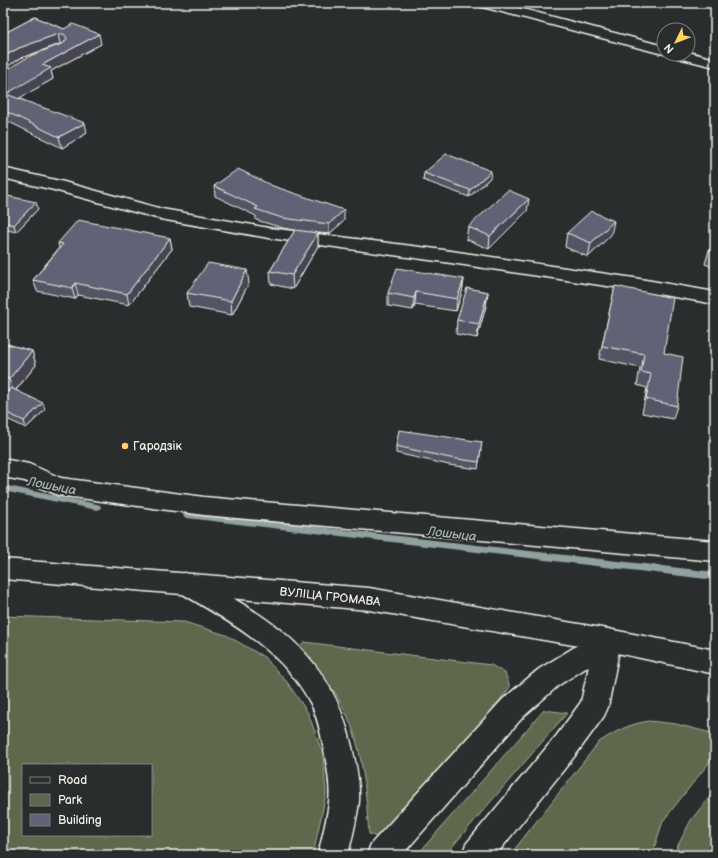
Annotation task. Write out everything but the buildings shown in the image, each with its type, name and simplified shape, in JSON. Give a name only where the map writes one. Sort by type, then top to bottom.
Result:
[{"type":"main road","points":[[484,3],[656,48]]},
{"type":"main road","points":[[696,58],[715,63]]},
{"type":"main road","points":[[3,173],[58,186],[160,214],[269,233],[451,257],[634,284],[715,298]]},
{"type":"main road","points":[[3,468],[29,473],[58,486],[204,506],[715,551]]},
{"type":"main road","name":"ВУЛІЦА ГРОМАВА","points":[[3,569],[369,599],[608,640],[715,662]]},
{"type":"main road","points":[[185,583],[236,612],[274,640],[303,669],[322,699],[335,734],[341,763],[344,801],[333,855]]},
{"type":"main road","points":[[382,855],[514,708],[549,677],[608,640]]},
{"type":"main road","points":[[476,855],[567,744],[594,707],[608,640]]},
{"type":"green space","points":[[3,616],[184,622],[226,635],[264,657],[287,682],[308,713],[323,754],[326,794],[313,855],[3,855]]},
{"type":"green space","points":[[304,642],[491,665],[505,673],[510,687],[482,723],[382,839],[369,834],[364,779],[352,726],[331,687],[298,648]]},
{"type":"green space","points":[[544,710],[567,713],[445,855],[417,855]]},
{"type":"green space","points":[[649,721],[676,724],[715,734],[715,755],[663,821],[652,855],[510,855],[599,742],[623,728]]},
{"type":"green space","points":[[715,790],[715,855],[673,855],[691,820]]},
{"type":"waterway","name":"Лошыца","points":[[3,488],[97,507]]},
{"type":"waterway","name":"Лошыца","points":[[187,515],[715,576]]},
{"type":"place","name":"Гародзік","points":[[125,446]]}]
